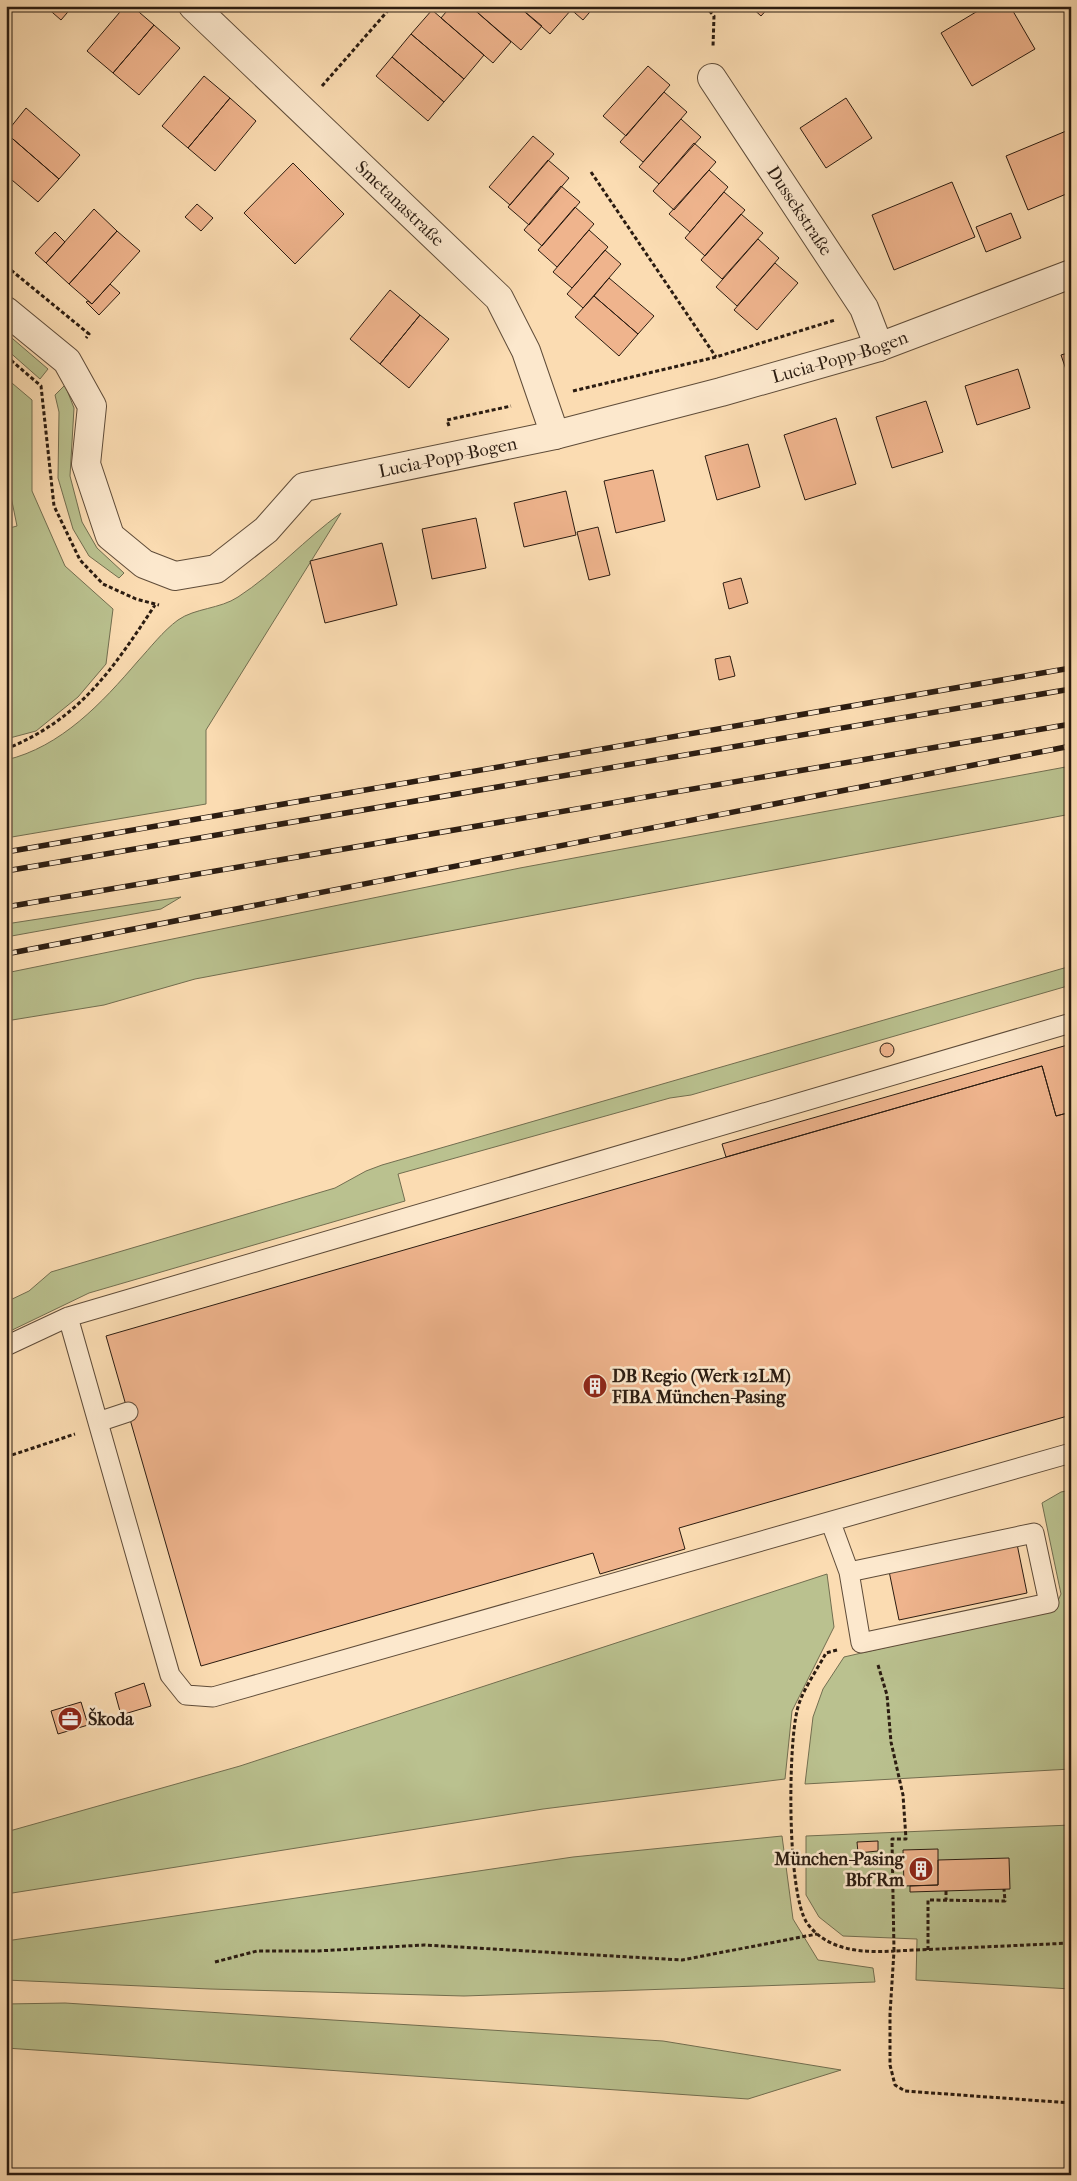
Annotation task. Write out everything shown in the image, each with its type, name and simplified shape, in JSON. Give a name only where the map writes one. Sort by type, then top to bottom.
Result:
[{"type":"street","name":"Smetanastraße","points":[[194,6],[499,298],[526,350],[555,435]]},
{"type":"street","name":"Dussekstraße","points":[[712,78],[864,308],[879,347]]},
{"type":"street","name":"Lucia-Popp-Bogen","points":[[175,576],[216,568],[266,530],[304,487],[555,435],[879,347],[1071,274]]},
{"type":"street","points":[[6,311],[67,361],[92,406],[86,464],[110,536],[144,564],[175,576]]},
{"type":"lane","points":[[6,1346],[68,1317],[1071,1023]]},
{"type":"lane","points":[[68,1317],[170,1675],[186,1695],[214,1697],[831,1523],[1071,1453]]},
{"type":"lane","points":[[99,1424],[128,1412]]},
{"type":"lane","points":[[831,1523],[849,1572],[861,1643],[1049,1603],[1034,1533],[849,1572]]},
{"type":"path","points":[[302,110],[392,6]]},
{"type":"path","points":[[705,6],[714,16],[712,78]]},
{"type":"path","points":[[591,172],[716,357]]},
{"type":"path","points":[[458,455],[448,420],[716,357],[843,317]]},
{"type":"path","points":[[6,749],[33,738],[64,718],[94,690],[128,647],[175,576]]},
{"type":"path","points":[[6,1457],[26,1448],[99,1424]]},
{"type":"path","points":[[1071,1943],[894,1950],[864,1953],[842,1947],[824,1939],[807,1923],[798,1902],[790,1802],[797,1710],[826,1653],[861,1643],[873,1648],[887,1695],[891,1742],[903,1795],[906,1839],[892,1839],[894,1950],[890,2014],[891,2070],[895,2085],[905,2091],[1071,2103]]},
{"type":"path","points":[[892,1878],[904,1878]]},
{"type":"path","points":[[928,1950],[928,1900],[1005,1901],[1004,1889]]},
{"type":"path","points":[[946,1891],[946,1900]]},
{"type":"path","points":[[215,1962],[256,1951],[317,1951],[424,1945],[682,1960],[818,1934]]},
{"type":"green space","points":[[6,333],[48,369],[40,379],[6,349]]},
{"type":"green space","points":[[6,378],[32,400],[32,491],[65,566],[113,609],[106,664],[78,697],[36,731],[6,739],[6,529],[17,526],[6,472]]},
{"type":"green space","points":[[65,385],[74,408],[70,476],[82,522],[97,548],[124,573],[119,578],[89,556],[73,529],[58,478],[59,412],[55,395]]},
{"type":"green space","points":[[341,513],[206,730],[206,804],[6,838],[6,760],[26,754],[62,734],[110,692],[172,624],[185,616],[231,601],[252,588]]},
{"type":"green space","points":[[1071,766],[1071,814],[195,979],[104,1005],[6,1021],[6,973],[520,868]]},
{"type":"green space","points":[[181,897],[161,909],[6,937],[6,924]]},
{"type":"green space","points":[[1071,966],[1071,985],[691,1095],[670,1098],[398,1174],[405,1201],[89,1293],[6,1333],[6,1302],[29,1291],[51,1272],[335,1188],[366,1171],[382,1165]]},
{"type":"green space","points":[[1071,1490],[1071,1769],[805,1784],[813,1717],[823,1689],[844,1657],[1054,1609],[1061,1594],[1042,1503],[1061,1492]]},
{"type":"green space","points":[[827,1574],[834,1627],[792,1711],[785,1779],[543,1809],[6,1894],[6,1832],[240,1766]]},
{"type":"green space","points":[[1071,1825],[1071,1989],[916,1980],[917,1939],[843,1936],[819,1917],[806,1895],[806,1836]]},
{"type":"green space","points":[[782,1836],[793,1919],[818,1960],[873,1968],[875,1982],[464,1996],[210,1989],[6,1980],[6,1941],[573,1857]]},
{"type":"green space","points":[[65,2003],[663,2041],[841,2070],[748,2099],[6,2048],[6,2004]]},
{"type":"building","points":[[45,6],[73,6],[61,20]]},
{"type":"building","points":[[125,6],[132,6],[154,25],[113,73],[87,51]]},
{"type":"building","points":[[292,6],[301,6],[297,11]]},
{"type":"building","points":[[451,6],[470,6],[511,42],[493,63],[441,18]]},
{"type":"building","points":[[470,6],[518,6],[542,26],[521,50]]},
{"type":"building","points":[[518,6],[567,6],[571,10],[550,34]]},
{"type":"building","points":[[567,6],[595,6],[583,20]]},
{"type":"building","points":[[750,6],[770,6],[761,16]]},
{"type":"building","points":[[986,6],[1010,6],[1035,49],[972,86],[941,33]]},
{"type":"building","points":[[432,10],[484,55],[464,79],[411,34]]},
{"type":"building","points":[[154,25],[180,48],[139,95],[113,73]]},
{"type":"building","points":[[411,34],[464,79],[444,102],[392,57]]},
{"type":"building","points":[[392,57],[444,102],[428,121],[376,76]]},
{"type":"building","points":[[648,66],[670,85],[626,136],[603,116]]},
{"type":"building","points":[[204,76],[230,98],[188,148],[162,126]]},
{"type":"building","points":[[664,92],[687,112],[643,162],[620,142]]},
{"type":"building","points":[[230,98],[256,121],[215,171],[188,148]]},
{"type":"building","points":[[846,98],[872,138],[826,168],[800,128]]},
{"type":"building","points":[[26,108],[80,155],[59,179],[6,133]]},
{"type":"building","points":[[681,119],[701,137],[659,184],[639,167]]},
{"type":"building","points":[[1071,129],[1071,192],[1028,210],[1006,156]]},
{"type":"building","points":[[6,133],[59,179],[38,202],[6,175]]},
{"type":"building","points":[[533,136],[554,154],[510,205],[489,187]]},
{"type":"building","points":[[694,143],[716,162],[674,210],[653,191]]},
{"type":"building","points":[[548,160],[569,178],[529,225],[508,207]]},
{"type":"building","points":[[293,163],[344,214],[295,264],[244,213]]},
{"type":"building","points":[[709,170],[728,187],[690,232],[669,214]]},
{"type":"building","points":[[952,182],[975,237],[894,270],[872,215]]},
{"type":"building","points":[[561,186],[580,202],[542,246],[524,230]]},
{"type":"building","points":[[724,192],[745,210],[705,256],[685,238]]},
{"type":"building","points":[[197,204],[213,218],[201,231],[185,217]]},
{"type":"building","points":[[575,207],[594,224],[557,267],[538,250]]},
{"type":"building","points":[[94,209],[117,231],[69,284],[46,263]]},
{"type":"building","points":[[1011,213],[1021,238],[986,252],[976,227]]},
{"type":"building","points":[[741,214],[763,233],[722,279],[701,260]]},
{"type":"building","points":[[589,230],[608,247],[572,288],[553,272]]},
{"type":"building","points":[[117,231],[140,251],[92,304],[69,284]]},
{"type":"building","points":[[55,232],[65,242],[46,263],[35,253]]},
{"type":"building","points":[[758,239],[779,258],[737,306],[716,287]]},
{"type":"building","points":[[605,250],[621,264],[583,308],[567,294]]},
{"type":"building","points":[[775,263],[798,283],[757,330],[734,310]]},
{"type":"building","points":[[609,278],[654,316],[638,334],[594,296]]},
{"type":"building","points":[[110,284],[120,293],[99,315],[86,302],[88,301],[92,304]]},
{"type":"building","points":[[390,290],[420,315],[380,364],[350,339]]},
{"type":"building","points":[[594,296],[638,334],[619,356],[575,317]]},
{"type":"building","points":[[420,315],[449,339],[409,388],[380,364]]},
{"type":"building","points":[[1071,352],[1071,384],[1061,355]]},
{"type":"building","points":[[1018,369],[1030,408],[977,425],[965,386]]},
{"type":"building","points":[[926,401],[943,452],[892,468],[876,417]]},
{"type":"building","points":[[836,418],[856,484],[805,500],[784,435]]},
{"type":"building","points":[[748,444],[760,487],[717,500],[705,456]]},
{"type":"building","points":[[653,470],[665,521],[616,533],[604,481]]},
{"type":"building","points":[[566,491],[576,535],[524,547],[514,503]]},
{"type":"building","points":[[476,518],[486,568],[432,579],[422,529]]},
{"type":"building","points":[[598,527],[610,575],[589,580],[577,532]]},
{"type":"building","points":[[382,543],[397,605],[325,623],[310,561]]},
{"type":"building","points":[[741,578],[748,603],[729,609],[723,583]]},
{"type":"building","points":[[730,656],[735,676],[719,680],[715,659]]},
{"type":"building","points":[[887,1043],[892,1045],[894,1050],[892,1055],[887,1057],[882,1055],[880,1050],[882,1045]]},
{"type":"building","points":[[1071,1044],[1071,1112],[1056,1116],[1042,1066],[726,1157],[722,1144]]},
{"type":"building","name":"DB Regio (Werk 12LM) FIBA München-Pasing","points":[[1042,1066],[1056,1116],[1071,1112],[1071,1415],[679,1528],[685,1549],[600,1574],[593,1553],[201,1666],[106,1336]]},
{"type":"building","points":[[1017,1544],[1027,1593],[899,1620],[889,1571]]},
{"type":"building","points":[[144,1683],[151,1706],[121,1715],[115,1693]]},
{"type":"building","points":[[81,1702],[88,1725],[58,1734],[51,1711]]},
{"type":"building","points":[[878,1841],[878,1851],[858,1853],[857,1842]]},
{"type":"building","name":"München-Pasing Bbf Rm","points":[[938,1849],[938,1885],[904,1886],[903,1850]]},
{"type":"building","points":[[1009,1858],[1010,1889],[910,1892],[910,1886],[938,1885],[938,1860]]},
{"type":"railway","points":[[6,852],[1071,668]]},
{"type":"railway","points":[[6,871],[1071,689]]},
{"type":"railway","points":[[6,907],[1071,724]]},
{"type":"railway","points":[[6,954],[1071,746]]},
{"type":"place","name":"DB Regio (Werk 12LM) FIBA München-Pasing","points":[[595,1386]]},
{"type":"place","name":"Škoda","points":[[70,1719]]},
{"type":"place","name":"München-Pasing Bbf Rm","points":[[921,1869]]}]
